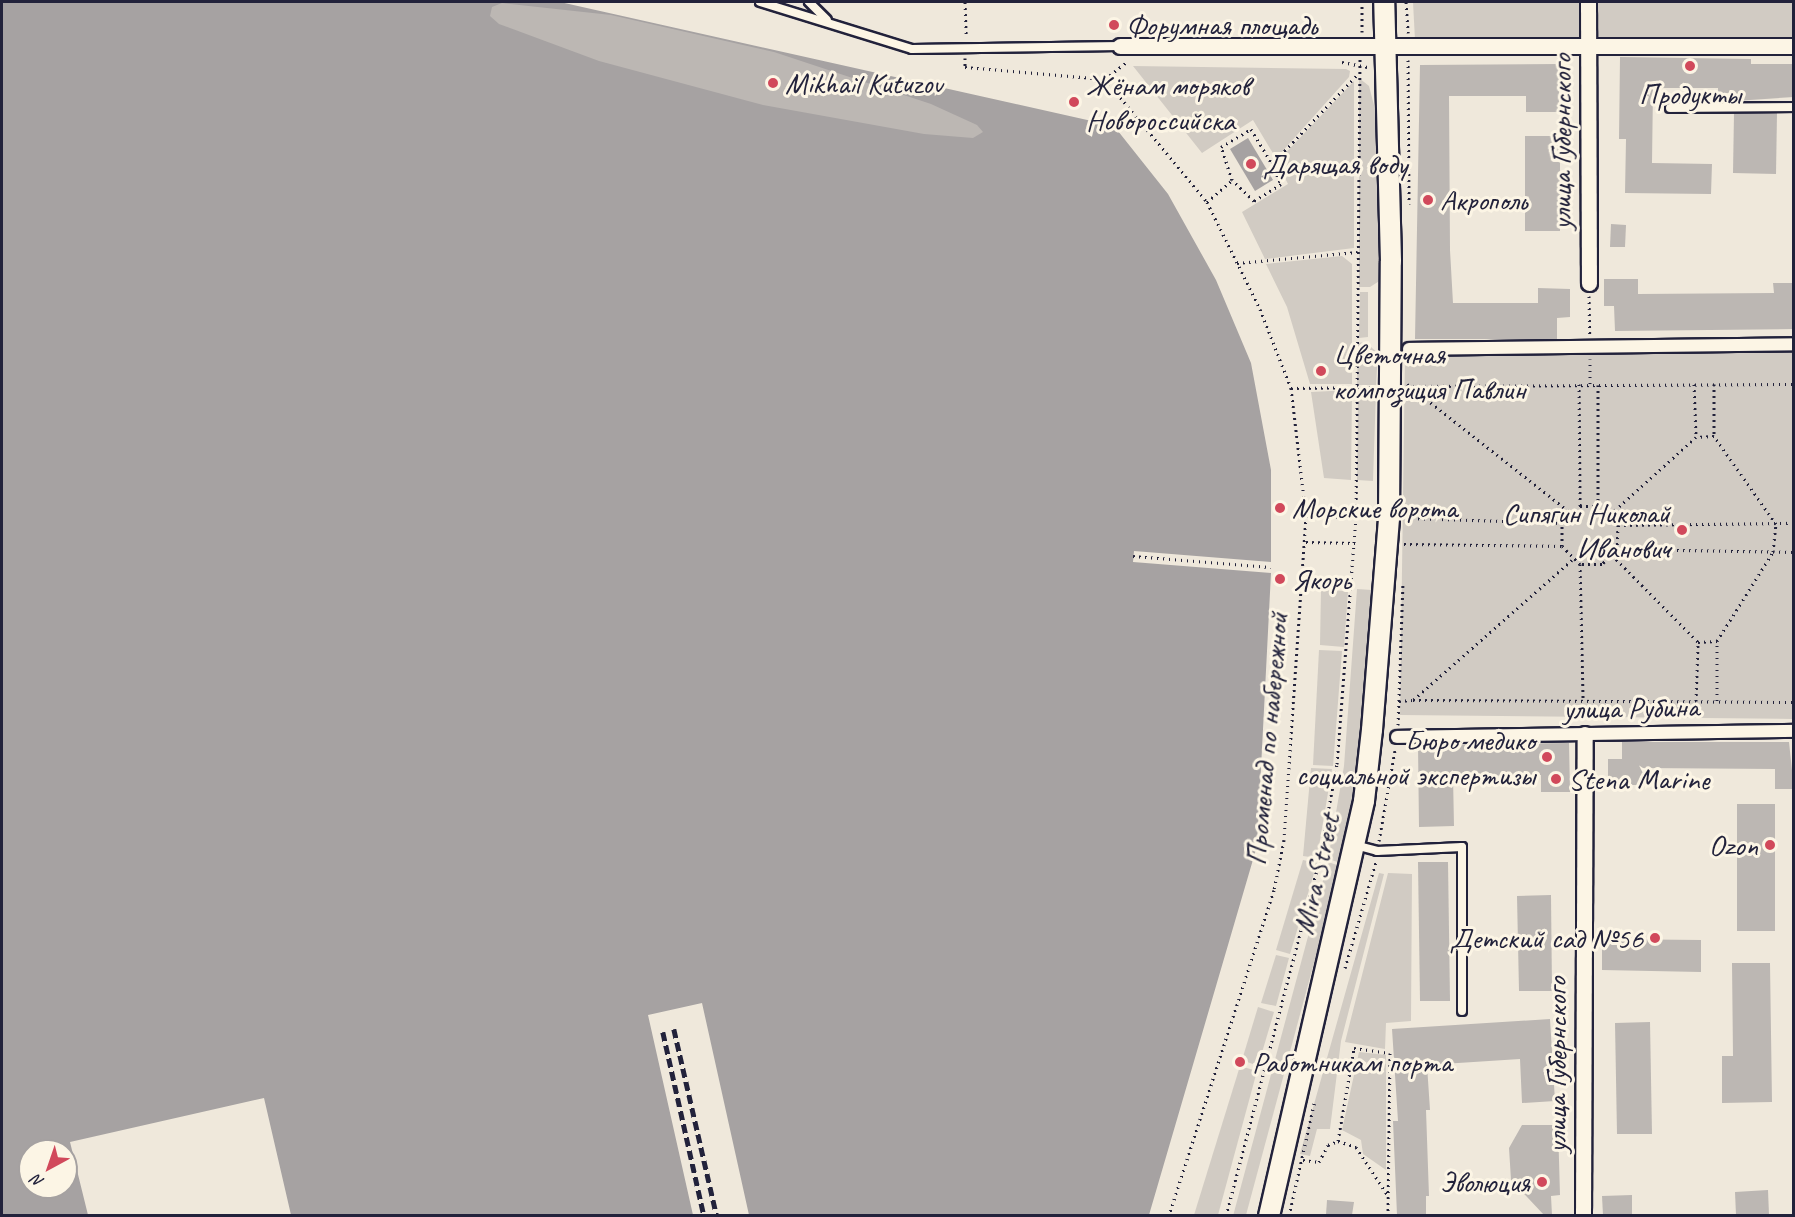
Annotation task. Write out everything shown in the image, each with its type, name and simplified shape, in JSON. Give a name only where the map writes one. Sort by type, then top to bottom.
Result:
[{"type":"street","name":"Mira Street","points":[[1269,1215],[1354,845],[1372,730],[1388,544],[1398,386],[1391,261],[1384,2]]},
{"type":"street","name":"улица Губернского","points":[[1588,2],[1589,283]]},
{"type":"street","points":[[1120,46],[1794,46]]},
{"type":"street","points":[[1409,349],[1794,344]]},
{"type":"street","name":"улица Рубина","points":[[1397,737],[1794,730]]},
{"type":"street","name":"улица Губернского","points":[[1583,1215],[1585,734]]},
{"type":"lane","points":[[760,2],[828,21],[912,49],[966,46],[1120,46]]},
{"type":"lane","points":[[809,2],[828,21]]},
{"type":"lane","points":[[1670,108],[1794,107]]},
{"type":"lane","points":[[1354,845],[1377,851],[1462,847],[1462,1011]]},
{"type":"path","points":[[965,2],[965,67],[1105,80],[1129,60],[1141,60]]},
{"type":"path","points":[[1226,1215],[1319,861],[1337,764],[1356,517],[1357,75],[1362,2]]},
{"type":"path","points":[[1406,2],[1409,211]]},
{"type":"path","points":[[1330,62],[1408,68]]},
{"type":"path","points":[[1272,164],[1357,75]]},
{"type":"path","name":"Променад по набережной","points":[[1105,80],[1207,202],[1237,263],[1291,388],[1306,516],[1284,840],[1274,890],[1169,1215]]},
{"type":"path","points":[[1251,129],[1272,164],[1281,184],[1254,201],[1232,180],[1221,147],[1251,129]]},
{"type":"path","points":[[1207,202],[1232,180]]},
{"type":"path","points":[[1237,263],[1358,252]]},
{"type":"path","points":[[1579,384],[1580,506]]},
{"type":"path","points":[[1598,506],[1599,384]]},
{"type":"path","points":[[1695,384],[1696,437]]},
{"type":"path","points":[[1714,384],[1714,436],[1776,524],[1773,552],[1717,641],[1717,701]]},
{"type":"path","points":[[1291,388],[1794,384]]},
{"type":"path","points":[[1398,386],[1407,395]]},
{"type":"path","points":[[1398,386],[1572,514]]},
{"type":"path","points":[[1612,513],[1696,437],[1714,436]]},
{"type":"path","points":[[1405,507],[1405,518],[1562,523],[1580,506],[1598,506],[1612,513],[1618,525],[1617,549],[1602,564],[1580,564],[1572,560],[1562,546],[1562,523]]},
{"type":"path","points":[[1306,516],[1356,517]]},
{"type":"path","points":[[1618,525],[1794,523]]},
{"type":"path","points":[[1306,542],[1354,543]]},
{"type":"path","points":[[1404,544],[1562,546]]},
{"type":"path","points":[[1617,549],[1794,552]]},
{"type":"path","points":[[1612,555],[1698,642],[1696,701]]},
{"type":"path","points":[[1133,556],[1270,567]]},
{"type":"path","points":[[1413,699],[1572,560]]},
{"type":"path","points":[[1580,564],[1582,699]]},
{"type":"path","points":[[1698,642],[1717,641]]},
{"type":"path","points":[[1399,701],[1413,699],[1582,699],[1794,702]]},
{"type":"path","points":[[1338,1141],[1354,1048],[1390,1053],[1388,1215]]},
{"type":"path","points":[[1303,1160],[1319,1162],[1328,1145],[1338,1141],[1356,1147],[1389,1197]]},
{"type":"shaded area","points":[[2,2],[560,2],[1114,126],[1168,194],[1216,280],[1251,363],[1271,470],[1271,573],[1257,846],[1149,1215],[749,1215],[702,1003],[648,1015],[693,1215],[291,1215],[264,1098],[78,1140],[18,1139],[18,1199],[78,1199],[78,1174],[88,1215],[2,1216]]},
{"type":"shaded area","points":[[1413,2],[1580,2],[1579,41],[1415,40]]},
{"type":"shaded area","points":[[1597,2],[1793,2],[1793,42],[1597,42]]},
{"type":"shaded area","points":[[1133,66],[1346,69],[1350,71],[1349,77],[1279,155],[1274,155],[1253,120],[1202,153]]},
{"type":"shaded area","points":[[1359,78],[1369,86],[1376,113],[1381,280],[1370,287],[1359,287]]},
{"type":"shaded area","points":[[1354,81],[1354,248],[1265,259],[1242,212],[1288,184],[1277,162]]},
{"type":"shaded area","name":"Дарящая воду","points":[[1248,138],[1273,180],[1255,191],[1230,149]]},
{"type":"shaded area","points":[[1342,256],[1352,264],[1352,384],[1310,384],[1287,307],[1266,264]]},
{"type":"shaded area","points":[[1360,292],[1368,292],[1368,337],[1359,338]]},
{"type":"shaded area","points":[[1365,342],[1378,353],[1376,385],[1357,385],[1358,343]]},
{"type":"shaded area","points":[[1793,350],[1793,719],[1400,715],[1405,353]]},
{"type":"shaded area","points":[[1352,390],[1351,480],[1324,478],[1311,392]]},
{"type":"shaded area","points":[[1358,391],[1376,391],[1373,481],[1357,480]]},
{"type":"shaded area","points":[[1357,589],[1372,590],[1362,767],[1341,863],[1328,859],[1344,766]]},
{"type":"shaded area","points":[[1321,590],[1348,591],[1344,647],[1320,645]]},
{"type":"shaded area","points":[[1319,650],[1342,651],[1333,766],[1313,765]]},
{"type":"shaded area","points":[[1311,768],[1332,769],[1317,858],[1303,856]]},
{"type":"shaded area","points":[[1303,860],[1317,863],[1290,954],[1276,950]]},
{"type":"shaded area","points":[[1328,862],[1340,866],[1246,1215],[1233,1216]]},
{"type":"shaded area","points":[[1379,873],[1384,874],[1341,1041],[1330,1129],[1317,1129],[1310,1156],[1300,1154]]},
{"type":"shaded area","points":[[1388,873],[1412,874],[1411,1021],[1386,1023],[1385,1049],[1345,1042]]},
{"type":"shaded area","points":[[1276,955],[1289,958],[1276,1006],[1261,1003]]},
{"type":"shaded area","points":[[1258,1007],[1274,1012],[1258,1066],[1242,1060]]},
{"type":"shaded area","points":[[1359,1052],[1386,1055],[1386,1170],[1363,1154],[1361,1140],[1342,1130]]},
{"type":"shaded area","points":[[1240,1066],[1257,1071],[1218,1215],[1194,1215]]},
{"type":"pier","points":[[1134,551],[1271,562],[1271,573],[1133,562]]},
{"type":"building","name":"Mikhail Kutuzov","points":[[502,3],[611,15],[774,52],[931,104],[977,125],[983,132],[973,138],[924,134],[763,105],[599,61],[499,24],[490,16],[492,7]]},
{"type":"building","points":[[1620,57],[1751,59],[1751,64],[1794,64],[1794,97],[1735,101],[1735,93],[1718,93],[1718,88],[1653,88],[1652,163],[1712,164],[1711,194],[1625,193],[1626,139],[1619,139]]},
{"type":"building","points":[[1559,64],[1559,112],[1526,112],[1526,96],[1449,96],[1450,250],[1453,303],[1538,303],[1538,288],[1570,289],[1570,317],[1557,318],[1557,339],[1415,339],[1420,65]]},
{"type":"building","points":[[1734,113],[1777,113],[1776,174],[1733,173]]},
{"type":"building","points":[[1525,136],[1560,136],[1560,231],[1525,231]]},
{"type":"building","points":[[1611,224],[1626,225],[1625,247],[1610,247]]},
{"type":"building","points":[[1604,279],[1638,279],[1638,294],[1774,293],[1773,283],[1794,283],[1794,329],[1615,331],[1614,306],[1604,306]]},
{"type":"building","points":[[1622,742],[1789,742],[1794,789],[1775,789],[1775,769],[1643,768],[1643,785],[1608,785],[1608,759],[1622,759]]},
{"type":"building","points":[[1569,743],[1570,792],[1541,792],[1541,775],[1453,776],[1454,826],[1419,827],[1418,745]]},
{"type":"building","points":[[1737,804],[1775,804],[1775,931],[1737,931]]},
{"type":"building","points":[[1418,862],[1448,862],[1450,1001],[1420,1001]]},
{"type":"building","points":[[1551,895],[1552,991],[1519,991],[1517,896]]},
{"type":"building","points":[[1602,939],[1701,940],[1701,972],[1602,970]]},
{"type":"building","points":[[1732,963],[1770,963],[1772,1102],[1722,1103],[1722,1056],[1733,1056]]},
{"type":"building","points":[[1550,1019],[1555,1101],[1522,1103],[1520,1059],[1427,1065],[1430,1110],[1426,1110],[1429,1196],[1426,1196],[1426,1215],[1397,1215],[1393,1121],[1398,1121],[1392,1029]]},
{"type":"building","points":[[1650,1022],[1652,1134],[1617,1134],[1615,1023]]},
{"type":"building","points":[[1522,1125],[1558,1125],[1560,1195],[1551,1196],[1552,1215],[1544,1215],[1511,1180],[1509,1148]]},
{"type":"building","points":[[1768,1190],[1769,1215],[1736,1215],[1735,1192]]},
{"type":"building","points":[[1632,1195],[1632,1215],[1603,1215],[1602,1196]]},
{"type":"building","points":[[1327,1200],[1354,1202],[1352,1215],[1326,1215]]},
{"type":"railway","points":[[674,1029],[717,1216]]},
{"type":"railway","points":[[663,1032],[704,1216]]},
{"type":"place","name":"Форумная площадь","points":[[1114,25]]},
{"type":"place","name":"Продукты","points":[[1690,66]]},
{"type":"place","name":"Mikhail Kutuzov","points":[[773,83]]},
{"type":"place","name":"Жёнам моряков Новороссийска","points":[[1074,102]]},
{"type":"place","name":"Дарящая воду","points":[[1251,164]]},
{"type":"place","name":"Акрополь","points":[[1428,200]]},
{"type":"place","name":"Цветочная композиция Павлин","points":[[1321,371]]},
{"type":"place","name":"Морские ворота","points":[[1280,508]]},
{"type":"place","name":"Сипягин Николай Иванович","points":[[1682,530]]},
{"type":"place","name":"Якорь","points":[[1280,579]]},
{"type":"place","name":"Бюро медико социальной экспертизы","points":[[1547,757]]},
{"type":"place","name":"Stena Marine","points":[[1556,779]]},
{"type":"place","name":"Ozon","points":[[1770,845]]},
{"type":"place","name":"Детский сад №56","points":[[1655,938]]},
{"type":"place","name":"Работникам порта","points":[[1240,1062]]},
{"type":"place","name":"Эволюция","points":[[1542,1182]]}]
